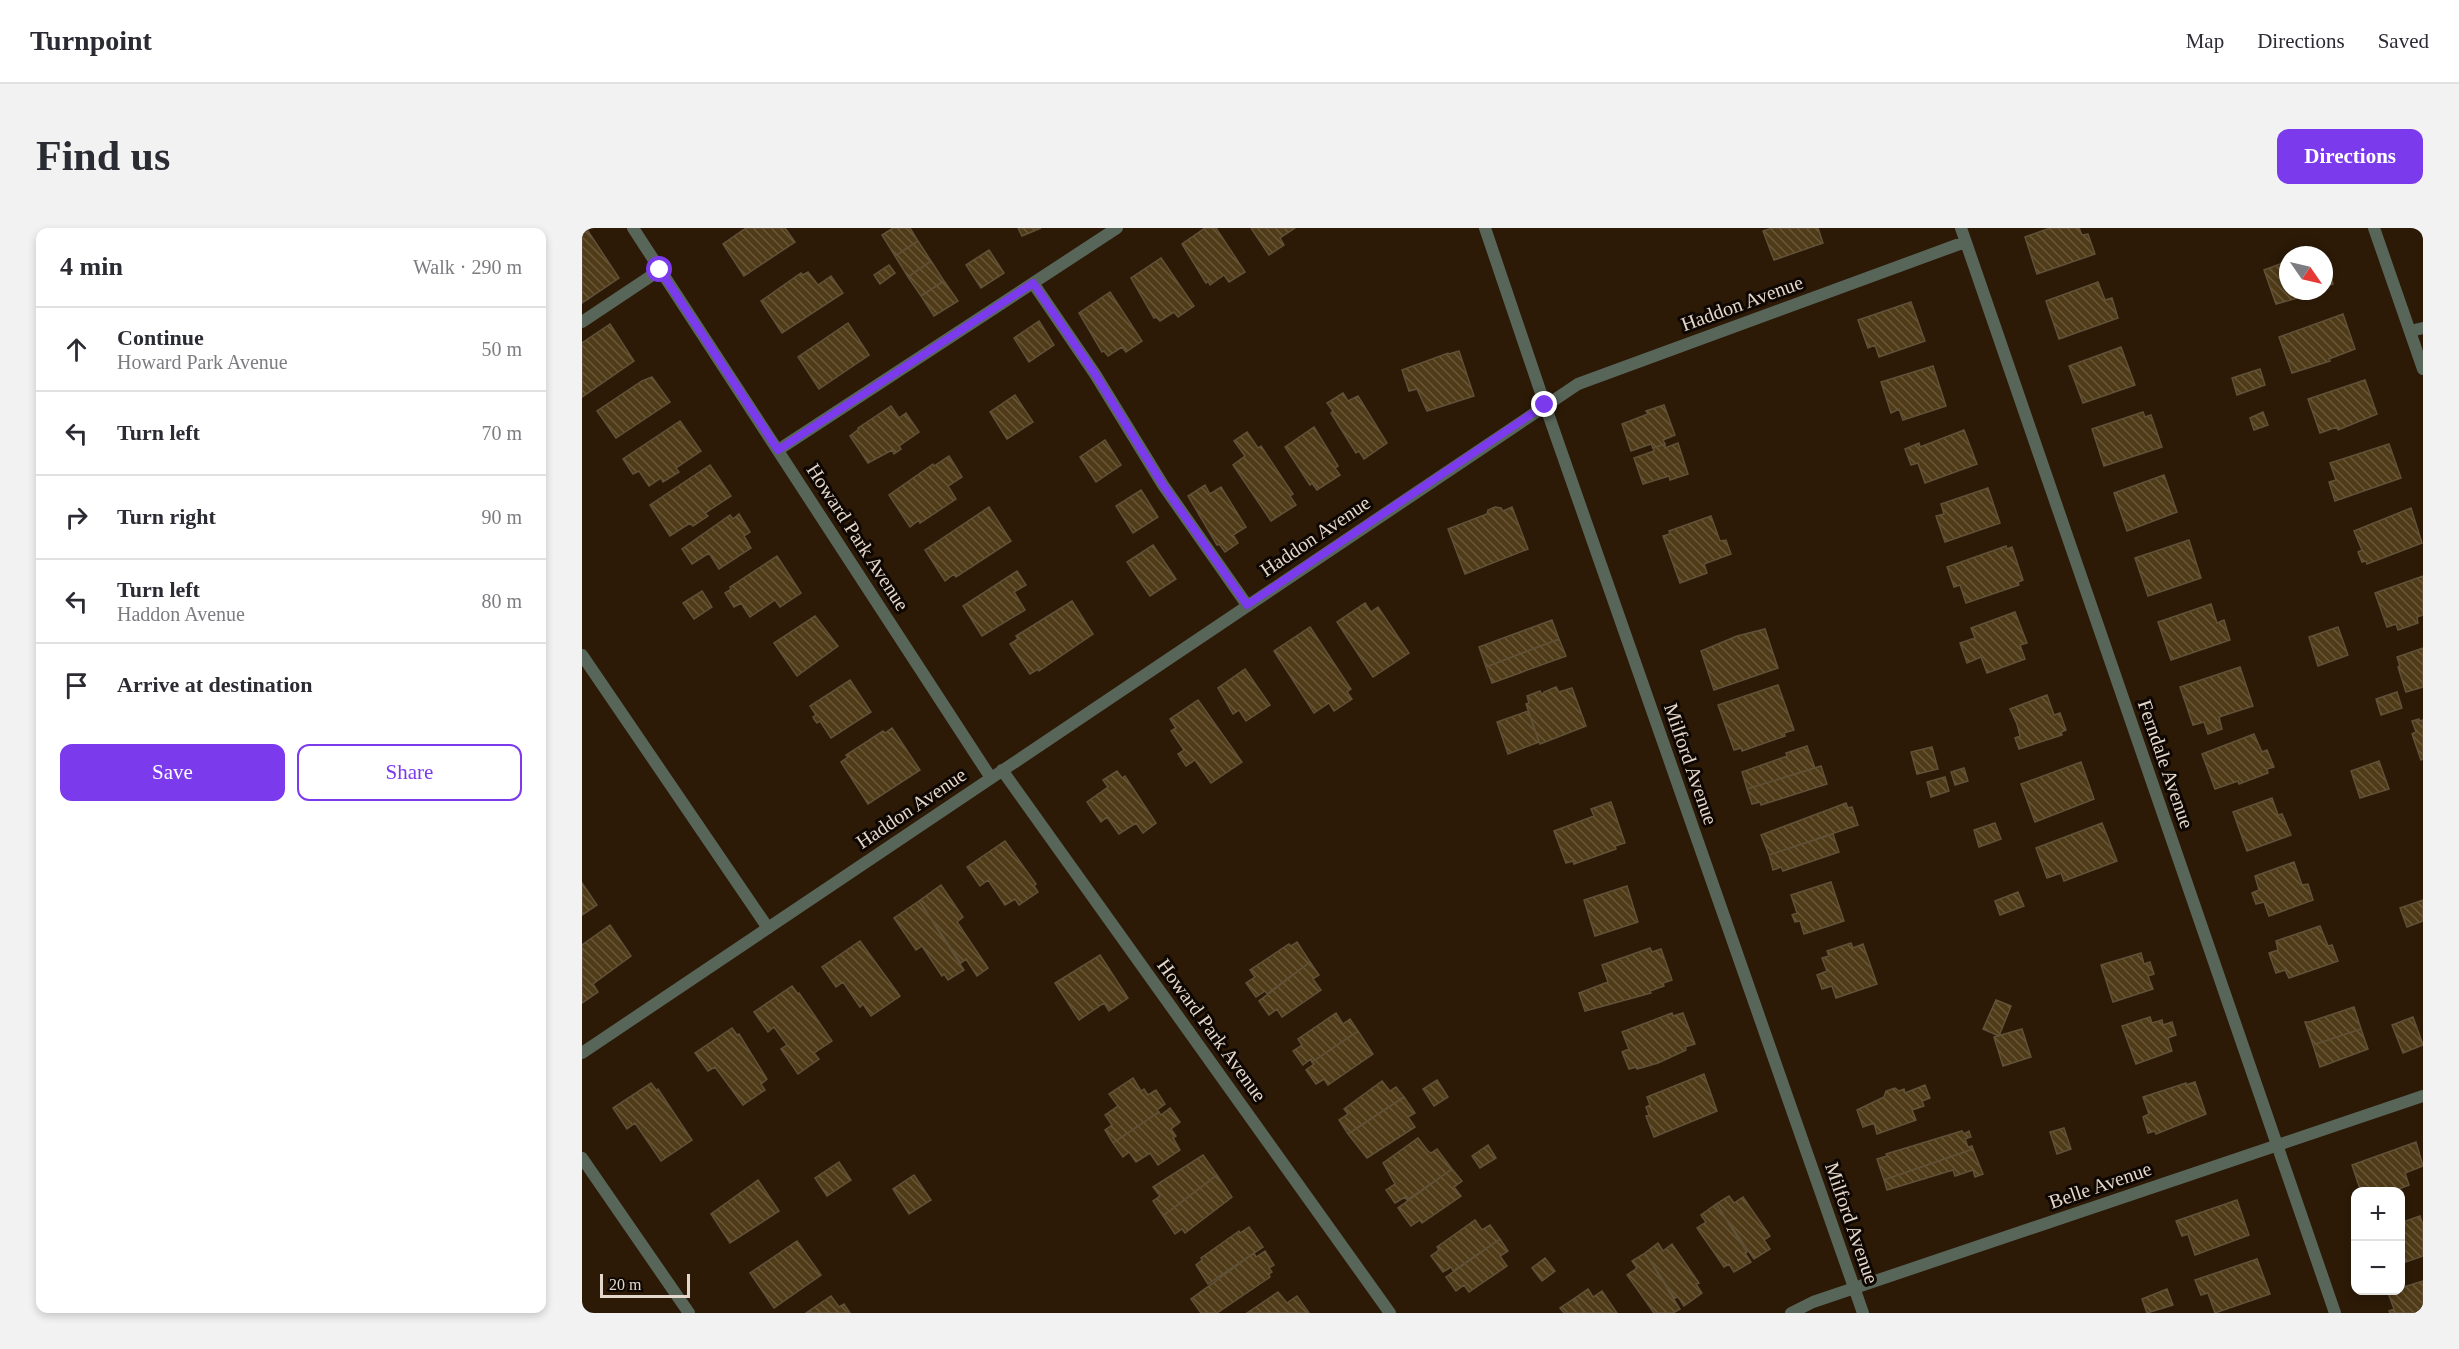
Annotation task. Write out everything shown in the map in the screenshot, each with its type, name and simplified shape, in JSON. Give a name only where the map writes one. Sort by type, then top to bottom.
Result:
[{"type":"street","name":"Howard Park Avenue","points":[[633,228],[991,777]]},
{"type":"street","points":[[778,450],[1116,228]]},
{"type":"street","name":"Milford Avenue","points":[[1485,228],[1863,1313]]},
{"type":"street","name":"Ferndale Avenue","points":[[1961,228],[2335,1313]]},
{"type":"street","points":[[2374,228],[2423,369]]},
{"type":"street","name":"Haddon Avenue","points":[[582,1053],[1578,384],[1965,242]]},
{"type":"street","points":[[582,322],[660,270]]},
{"type":"street","points":[[1033,283],[1095,374],[1163,485],[1247,605]]},
{"type":"street","points":[[2410,331],[2423,328]]},
{"type":"street","points":[[582,655],[768,928]]},
{"type":"street","name":"Howard Park Avenue","points":[[1002,770],[1390,1313]]},
{"type":"street","name":"Belle Avenue","points":[[1791,1313],[1813,1302],[2423,1096]]},
{"type":"street","points":[[582,1158],[689,1313]]},
{"type":"building","points":[[582,228],[586,228],[619,278],[582,303]]},
{"type":"building","points":[[746,228],[785,228],[795,242],[744,276],[723,244]]},
{"type":"building","points":[[893,228],[910,228],[918,241],[895,256],[882,235]]},
{"type":"building","points":[[1018,228],[1041,228],[1022,236]]},
{"type":"building","points":[[1205,228],[1216,228],[1245,272],[1229,282],[1224,275],[1210,285],[1208,281],[1206,283],[1182,244]]},
{"type":"building","points":[[1251,228],[1295,228],[1280,238],[1284,245],[1269,255]]},
{"type":"building","points":[[1772,228],[1818,228],[1823,243],[1774,260],[1763,231]]},
{"type":"building","points":[[2050,228],[2079,228],[2082,235],[2088,234],[2095,254],[2037,274],[2025,237]]},
{"type":"building","points":[[918,241],[931,261],[908,277],[895,256]]},
{"type":"building","points":[[989,250],[1004,273],[981,288],[966,265]]},
{"type":"building","points":[[1161,258],[1194,306],[1178,317],[1174,312],[1160,321],[1154,318],[1131,278]]},
{"type":"building","points":[[931,261],[944,281],[921,296],[908,277]]},
{"type":"building","points":[[2279,264],[2279,300],[2290,300],[2276,304],[2264,270]]},
{"type":"building","points":[[889,265],[895,273],[880,284],[874,275]]},
{"type":"building","points":[[808,272],[818,285],[831,276],[843,293],[782,333],[761,301],[801,273],[803,275]]},
{"type":"building","points":[[944,281],[958,301],[934,316],[921,296]]},
{"type":"building","points":[[2098,282],[2105,300],[2112,298],[2118,318],[2059,339],[2046,301]]},
{"type":"building","points":[[1110,292],[1142,341],[1126,352],[1122,347],[1108,356],[1104,351],[1102,352],[1079,313]]},
{"type":"building","points":[[1911,302],[1925,341],[1879,357],[1875,345],[1868,348],[1858,320]]},
{"type":"building","points":[[2343,314],[2355,349],[2329,359],[2330,361],[2292,373],[2279,337]]},
{"type":"building","points":[[1039,321],[1054,345],[1029,362],[1014,338]]},
{"type":"building","points":[[848,323],[869,355],[819,389],[798,357]]},
{"type":"building","points":[[610,324],[634,361],[582,397],[582,343]]},
{"type":"building","points":[[2121,347],[2135,385],[2083,403],[2069,366]]},
{"type":"building","points":[[1459,351],[1474,396],[1427,411],[1417,389],[1409,391],[1402,370]]},
{"type":"building","points":[[1933,366],[1946,406],[1903,420],[1899,409],[1891,413],[1881,382]]},
{"type":"building","points":[[2260,369],[2265,385],[2237,395],[2232,378]]},
{"type":"building","points":[[652,377],[670,402],[616,438],[597,411],[642,381]]},
{"type":"building","points":[[2365,380],[2377,414],[2338,430],[2337,427],[2320,433],[2308,399]]},
{"type":"building","points":[[1343,393],[1348,401],[1358,396],[1387,443],[1364,459],[1359,451],[1356,453],[1327,403]]},
{"type":"building","points":[[1015,395],[1033,422],[1007,439],[990,412]]},
{"type":"building","points":[[1664,405],[1675,435],[1663,440],[1665,444],[1653,448],[1651,444],[1631,451],[1622,424],[1648,414],[1646,411]]},
{"type":"building","points":[[891,406],[899,418],[906,413],[919,432],[899,446],[901,449],[894,454],[892,450],[868,463],[850,436]]},
{"type":"building","points":[[2143,412],[2145,417],[2151,415],[2162,447],[2104,466],[2092,429]]},
{"type":"building","points":[[2263,412],[2268,425],[2254,430],[2250,418]]},
{"type":"building","points":[[680,421],[701,451],[676,468],[679,472],[663,482],[661,478],[649,486],[639,471],[633,474],[623,459]]},
{"type":"building","points":[[1314,427],[1338,466],[1335,468],[1340,475],[1317,490],[1312,483],[1310,485],[1285,447]]},
{"type":"building","points":[[1964,430],[1977,464],[1925,483],[1918,463],[1911,465],[1905,449],[1919,443],[1920,447]]},
{"type":"building","points":[[1247,432],[1258,448],[1261,446],[1293,494],[1290,496],[1296,505],[1271,521],[1233,465],[1245,456],[1234,441]]},
{"type":"building","points":[[1105,440],[1121,465],[1096,482],[1080,457]]},
{"type":"building","points":[[1678,443],[1688,474],[1670,480],[1669,476],[1643,484],[1634,458],[1654,451],[1653,448],[1665,444],[1665,448]]},
{"type":"building","points":[[2389,444],[2401,478],[2335,501],[2329,482],[2336,480],[2330,463]]},
{"type":"building","points":[[949,456],[962,477],[948,486],[956,499],[910,527],[889,495],[933,464],[934,466]]},
{"type":"building","points":[[710,465],[731,496],[705,513],[708,516],[693,526],[690,523],[670,536],[650,505]]},
{"type":"building","points":[[2164,475],[2177,512],[2127,531],[2114,493]]},
{"type":"building","points":[[1205,485],[1210,494],[1221,487],[1246,527],[1233,535],[1238,543],[1225,552],[1219,544],[1217,545],[1188,496]]},
{"type":"building","points":[[1988,488],[2000,523],[1945,542],[1936,516],[1944,514],[1941,504]]},
{"type":"building","points":[[1141,490],[1158,517],[1133,533],[1116,506]]},
{"type":"building","points":[[989,507],[1011,541],[956,577],[954,574],[945,581],[925,550]]},
{"type":"building","points":[[1495,507],[1503,511],[1512,507],[1528,549],[1465,574],[1448,529],[1487,514],[1488,510]]},
{"type":"building","points":[[2411,508],[2422,543],[2367,564],[2366,561],[2362,562],[2358,552],[2362,550],[2354,531]]},
{"type":"building","points":[[739,514],[750,532],[744,536],[751,548],[719,569],[709,553],[692,564],[682,549],[730,515],[733,519]]},
{"type":"building","points":[[1711,516],[1720,541],[1726,540],[1731,554],[1704,564],[1707,573],[1680,583],[1663,536],[1670,534],[1669,531]]},
{"type":"building","points":[[2189,540],[2201,578],[2148,596],[2135,558]]},
{"type":"building","points":[[1153,545],[1176,579],[1150,596],[1127,562]]},
{"type":"building","points":[[2006,546],[2007,549],[2012,547],[2023,580],[2018,582],[2019,585],[1966,603],[1960,585],[1954,587],[1947,567]]},
{"type":"building","points":[[777,556],[801,593],[780,607],[775,600],[750,617],[741,603],[734,607],[725,593],[731,589],[730,587]]},
{"type":"building","points":[[1017,571],[1026,585],[1014,592],[1025,610],[982,636],[963,606]]},
{"type":"building","points":[[2423,576],[2423,615],[2417,617],[2418,623],[2398,630],[2396,624],[2387,627],[2375,593]]},
{"type":"building","points":[[702,591],[712,607],[694,619],[683,603]]},
{"type":"building","points":[[1072,601],[1093,634],[1039,671],[1038,669],[1030,674],[1010,644],[1018,639],[1016,636]]},
{"type":"building","points":[[1365,603],[1371,612],[1378,607],[1409,653],[1373,677],[1337,622]]},
{"type":"building","points":[[2211,604],[2217,623],[2224,620],[2230,640],[2171,660],[2158,622]]},
{"type":"building","points":[[2015,612],[2027,643],[2020,645],[2025,659],[1987,673],[1981,657],[1967,663],[1960,643],[1975,638],[1971,628]]},
{"type":"building","points":[[815,616],[838,646],[797,676],[774,643]]},
{"type":"building","points":[[1552,620],[1559,639],[1486,667],[1479,647]]},
{"type":"building","points":[[1310,627],[1351,689],[1347,692],[1352,699],[1334,711],[1329,703],[1314,713],[1274,651]]},
{"type":"building","points":[[2338,627],[2348,655],[2318,666],[2309,637]]},
{"type":"building","points":[[1765,629],[1778,668],[1714,690],[1701,651],[1737,636]]},
{"type":"building","points":[[1559,639],[1566,656],[1492,683],[1486,667]]},
{"type":"building","points":[[2423,648],[2423,687],[2406,692],[2397,657]]},
{"type":"building","points":[[2240,667],[2253,706],[2219,717],[2222,729],[2208,734],[2204,722],[2193,725],[2180,687]]},
{"type":"building","points":[[1245,669],[1270,705],[1246,721],[1239,710],[1233,714],[1218,688]]},
{"type":"building","points":[[850,680],[871,712],[831,738],[820,721],[817,723],[814,719],[816,715],[810,706]]},
{"type":"building","points":[[1778,685],[1794,730],[1784,733],[1785,736],[1742,751],[1741,748],[1734,750],[1718,705]]},
{"type":"building","points":[[1556,687],[1559,692],[1572,688],[1586,726],[1540,744],[1526,704],[1529,703],[1527,696],[1540,691],[1542,695]]},
{"type":"building","points":[[2397,692],[2402,708],[2381,715],[2376,699]]},
{"type":"building","points":[[2047,695],[2054,715],[2060,713],[2066,730],[2061,732],[2062,735],[2019,749],[2015,738],[2020,736],[2010,709]]},
{"type":"building","points":[[1198,700],[1242,762],[1211,783],[1195,760],[1186,766],[1178,754],[1184,750],[1171,731],[1176,728],[1170,719]]},
{"type":"building","points":[[1528,711],[1539,742],[1508,754],[1497,722]]},
{"type":"building","points":[[2419,719],[2419,721],[2423,720],[2423,759],[2421,760],[2412,734],[2416,732],[2412,721]]},
{"type":"building","points":[[892,728],[920,770],[868,804],[841,762],[848,757],[846,755],[883,731],[885,733]]},
{"type":"building","points":[[2254,734],[2262,752],[2267,750],[2274,767],[2267,769],[2268,773],[2239,784],[2238,781],[2215,789],[2202,754]]},
{"type":"building","points":[[1807,746],[1815,768],[1747,789],[1742,772],[1787,756],[1786,753]]},
{"type":"building","points":[[1932,747],[1938,769],[1917,774],[1911,752]]},
{"type":"building","points":[[2379,761],[2389,789],[2360,798],[2351,771]]},
{"type":"building","points":[[2081,762],[2094,799],[2035,822],[2021,784]]},
{"type":"building","points":[[1821,766],[1827,784],[1761,805],[1760,802],[1752,804],[1747,789]]},
{"type":"building","points":[[1964,768],[1968,781],[1955,785],[1951,772]]},
{"type":"building","points":[[1117,771],[1122,778],[1125,776],[1156,823],[1143,833],[1136,823],[1119,834],[1107,817],[1101,822],[1087,802],[1108,787],[1103,780]]},
{"type":"building","points":[[1945,777],[1949,791],[1931,797],[1927,782]]},
{"type":"building","points":[[2272,798],[2278,815],[2282,814],[2291,835],[2247,851],[2233,812]]},
{"type":"building","points":[[1611,802],[1625,843],[1615,846],[1616,849],[1574,864],[1573,861],[1566,863],[1554,831],[1594,816],[1591,809]]},
{"type":"building","points":[[1846,803],[1848,808],[1852,807],[1858,825],[1769,855],[1761,835]]},
{"type":"building","points":[[1995,823],[2001,839],[1979,847],[1974,830]]},
{"type":"building","points":[[2102,823],[2117,861],[2064,881],[2061,873],[2047,878],[2036,848]]},
{"type":"building","points":[[1833,834],[1839,852],[1783,871],[1781,867],[1773,870],[1769,855]]},
{"type":"building","points":[[1005,841],[1036,884],[1034,886],[1038,892],[1019,905],[1015,899],[1005,905],[988,880],[980,886],[967,867]]},
{"type":"building","points":[[2294,862],[2302,885],[2308,884],[2313,900],[2269,916],[2264,902],[2256,904],[2252,893],[2259,890],[2255,876]]},
{"type":"building","points":[[1831,882],[1844,921],[1804,934],[1800,921],[1795,922],[1792,915],[1797,913],[1791,895]]},
{"type":"building","points":[[582,883],[597,905],[582,915]]},
{"type":"building","points":[[941,885],[963,917],[957,922],[988,968],[977,976],[966,959],[961,963],[919,901]]},
{"type":"building","points":[[1627,886],[1638,922],[1595,936],[1584,900]]},
{"type":"building","points":[[2018,892],[2024,906],[2000,915],[1995,901]]},
{"type":"building","points":[[2423,900],[2423,921],[2407,927],[2400,908]]},
{"type":"building","points":[[919,901],[964,970],[948,980],[944,974],[942,976],[922,946],[916,950],[894,918]]},
{"type":"building","points":[[610,925],[631,956],[593,984],[598,992],[582,1003],[582,945]]},
{"type":"building","points":[[2320,926],[2328,946],[2332,945],[2338,961],[2289,978],[2285,970],[2276,973],[2269,953],[2278,950],[2276,941]]},
{"type":"building","points":[[860,941],[900,996],[871,1016],[863,1004],[860,1007],[843,982],[836,987],[822,967]]},
{"type":"building","points":[[1297,942],[1310,962],[1267,994],[1265,991],[1256,997],[1246,983],[1255,977],[1250,970],[1289,944],[1291,946]]},
{"type":"building","points":[[1851,943],[1853,948],[1863,944],[1877,984],[1836,998],[1832,986],[1822,989],[1817,975],[1827,971],[1822,958],[1829,956],[1827,951]]},
{"type":"building","points":[[1650,948],[1652,952],[1661,949],[1672,980],[1650,991],[1651,993],[1585,1011],[1579,993],[1608,982],[1602,965]]},
{"type":"building","points":[[2141,953],[2144,964],[2150,962],[2154,974],[2148,976],[2153,989],[2113,1002],[2101,965]]},
{"type":"building","points":[[1100,955],[1128,998],[1109,1011],[1104,1003],[1079,1020],[1055,983]]},
{"type":"building","points":[[1310,962],[1319,975],[1313,979],[1321,990],[1282,1017],[1277,1009],[1269,1015],[1259,1001]]},
{"type":"building","points":[[792,986],[832,1041],[814,1053],[819,1059],[798,1074],[781,1049],[787,1045],[774,1027],[768,1032],[754,1012]]},
{"type":"building","points":[[1996,1000],[2011,1006],[1999,1036],[1983,1029]]},
{"type":"building","points":[[2354,1007],[2361,1029],[2313,1045],[2305,1022]]},
{"type":"building","points":[[1336,1013],[1343,1024],[1350,1019],[1358,1031],[1312,1062],[1311,1059],[1303,1065],[1293,1051],[1302,1045],[1298,1039]]},
{"type":"building","points":[[1672,1013],[1673,1016],[1683,1013],[1695,1044],[1685,1047],[1686,1050],[1658,1063],[1629,1069],[1622,1052],[1629,1049],[1622,1032]]},
{"type":"building","points":[[2150,1017],[2152,1023],[2162,1020],[2163,1025],[2172,1022],[2176,1035],[2168,1038],[2172,1051],[2136,1064],[2122,1026]]},
{"type":"building","points":[[2413,1017],[2423,1045],[2403,1053],[2392,1025]]},
{"type":"building","points":[[732,1028],[737,1035],[739,1034],[767,1079],[761,1084],[765,1090],[743,1105],[715,1067],[708,1071],[695,1053]]},
{"type":"building","points":[[2022,1029],[2031,1057],[2003,1066],[1994,1037]]},
{"type":"building","points":[[2361,1029],[2368,1049],[2320,1067],[2313,1045]]},
{"type":"building","points":[[1358,1031],[1373,1054],[1328,1085],[1324,1079],[1316,1084],[1306,1070],[1314,1064],[1312,1062]]},
{"type":"building","points":[[1704,1074],[1717,1111],[1654,1137],[1646,1116],[1649,1115],[1646,1107],[1650,1105],[1647,1097]]},
{"type":"building","points":[[1133,1078],[1141,1091],[1144,1089],[1148,1095],[1156,1090],[1165,1104],[1157,1110],[1159,1112],[1113,1143],[1105,1130],[1112,1125],[1105,1115],[1118,1106],[1109,1094]]},
{"type":"building","points":[[1437,1080],[1448,1097],[1434,1106],[1423,1089]]},
{"type":"building","points":[[1382,1081],[1390,1091],[1396,1087],[1404,1097],[1348,1134],[1339,1120],[1348,1114],[1344,1109]]},
{"type":"building","points":[[2195,1082],[2206,1114],[2156,1134],[2155,1131],[2148,1133],[2143,1117],[2149,1114],[2143,1097]]},
{"type":"building","points":[[651,1083],[657,1091],[658,1089],[692,1140],[661,1161],[635,1123],[627,1129],[613,1108]]},
{"type":"building","points":[[1925,1085],[1930,1098],[1922,1101],[1924,1106],[1912,1110],[1916,1120],[1877,1134],[1874,1123],[1863,1127],[1857,1110],[1884,1097],[1886,1091],[1895,1088],[1899,1091],[1904,1089],[1905,1093]]},
{"type":"building","points":[[1404,1097],[1415,1113],[1408,1117],[1415,1127],[1367,1158],[1348,1134]]},
{"type":"building","points":[[1170,1108],[1180,1122],[1171,1129],[1176,1136],[1173,1138],[1180,1150],[1158,1165],[1150,1153],[1136,1162],[1129,1152],[1123,1157],[1113,1143],[1159,1112],[1161,1115]]},
{"type":"building","points":[[2064,1128],[2071,1149],[2057,1154],[2050,1132]]},
{"type":"building","points":[[1962,1131],[1964,1134],[1969,1131],[1971,1137],[1965,1139],[1968,1147],[1972,1146],[1973,1149],[1884,1180],[1877,1159],[1887,1156],[1886,1154]]},
{"type":"building","points":[[1418,1138],[1431,1153],[1437,1149],[1452,1169],[1407,1200],[1405,1197],[1395,1203],[1386,1190],[1395,1184],[1383,1163]]},
{"type":"building","points":[[2416,1142],[2423,1166],[2405,1173],[2409,1185],[2404,1187],[2359,1187],[2352,1165]]},
{"type":"building","points":[[1488,1145],[1496,1158],[1480,1168],[1472,1156]]},
{"type":"building","points":[[1973,1149],[1983,1174],[1975,1177],[1973,1170],[1955,1176],[1953,1170],[1887,1190],[1884,1180]]},
{"type":"building","points":[[1203,1155],[1217,1175],[1163,1216],[1153,1201],[1160,1196],[1153,1187]]},
{"type":"building","points":[[839,1162],[851,1180],[827,1196],[815,1178]]},
{"type":"building","points":[[1452,1169],[1462,1181],[1454,1187],[1461,1196],[1422,1223],[1420,1220],[1411,1226],[1398,1208]]},
{"type":"building","points":[[914,1175],[931,1200],[909,1214],[893,1189]]},
{"type":"building","points":[[1217,1175],[1232,1197],[1185,1233],[1182,1229],[1175,1234],[1163,1216]]},
{"type":"building","points":[[758,1180],[779,1211],[730,1243],[711,1214]]},
{"type":"building","points":[[1729,1196],[1734,1203],[1743,1197],[1770,1236],[1764,1240],[1770,1249],[1754,1259],[1716,1204]]},
{"type":"building","points":[[2237,1200],[2249,1235],[2195,1255],[2188,1234],[2182,1236],[2176,1221]]},
{"type":"building","points":[[1716,1204],[1751,1262],[1734,1272],[1729,1264],[1724,1267],[1697,1228],[1706,1222],[1701,1215]]},
{"type":"building","points":[[2420,1216],[2423,1225],[2423,1256],[2405,1262],[2405,1241],[2405,1221]]},
{"type":"building","points":[[1475,1220],[1482,1230],[1490,1225],[1500,1239],[1453,1271],[1451,1267],[1443,1272],[1431,1256],[1439,1250],[1437,1247]]},
{"type":"building","points":[[1249,1227],[1263,1247],[1208,1284],[1196,1265],[1202,1260],[1201,1258],[1239,1231],[1240,1233]]},
{"type":"building","points":[[1500,1239],[1508,1251],[1500,1256],[1507,1266],[1469,1292],[1464,1285],[1456,1291],[1446,1277]]},
{"type":"building","points":[[797,1241],[821,1275],[774,1308],[750,1273]]},
{"type":"building","points":[[1658,1243],[1663,1251],[1672,1244],[1699,1283],[1696,1284],[1702,1293],[1684,1306],[1678,1297],[1675,1298],[1645,1253]]},
{"type":"building","points":[[1265,1251],[1274,1265],[1269,1268],[1272,1272],[1269,1274],[1270,1277],[1217,1313],[1201,1313],[1191,1299],[1254,1253],[1256,1257]]},
{"type":"building","points":[[1645,1253],[1680,1309],[1673,1313],[1654,1313],[1627,1275],[1637,1268],[1632,1261]]},
{"type":"building","points":[[1545,1258],[1555,1271],[1542,1281],[1532,1268]]},
{"type":"building","points":[[2257,1259],[2270,1294],[2215,1313],[2208,1293],[2201,1295],[2195,1280]]},
{"type":"building","points":[[2423,1281],[2423,1313],[2390,1313],[2389,1311],[2394,1309],[2389,1295],[2405,1295],[2405,1286]]},
{"type":"building","points":[[1588,1289],[1593,1297],[1602,1291],[1617,1313],[1584,1313],[1575,1298]]},
{"type":"building","points":[[2167,1289],[2173,1305],[2147,1313],[2142,1299]]},
{"type":"building","points":[[1278,1292],[1287,1303],[1297,1296],[1309,1313],[1247,1313]]},
{"type":"building","points":[[831,1296],[839,1307],[844,1304],[850,1313],[806,1313]]},
{"type":"building","points":[[1575,1298],[1584,1313],[1564,1313],[1560,1308]]},
{"type":"route","points":[[660,270],[778,450],[1033,283],[1095,374],[1163,485],[1247,605],[1545,405]]}]
